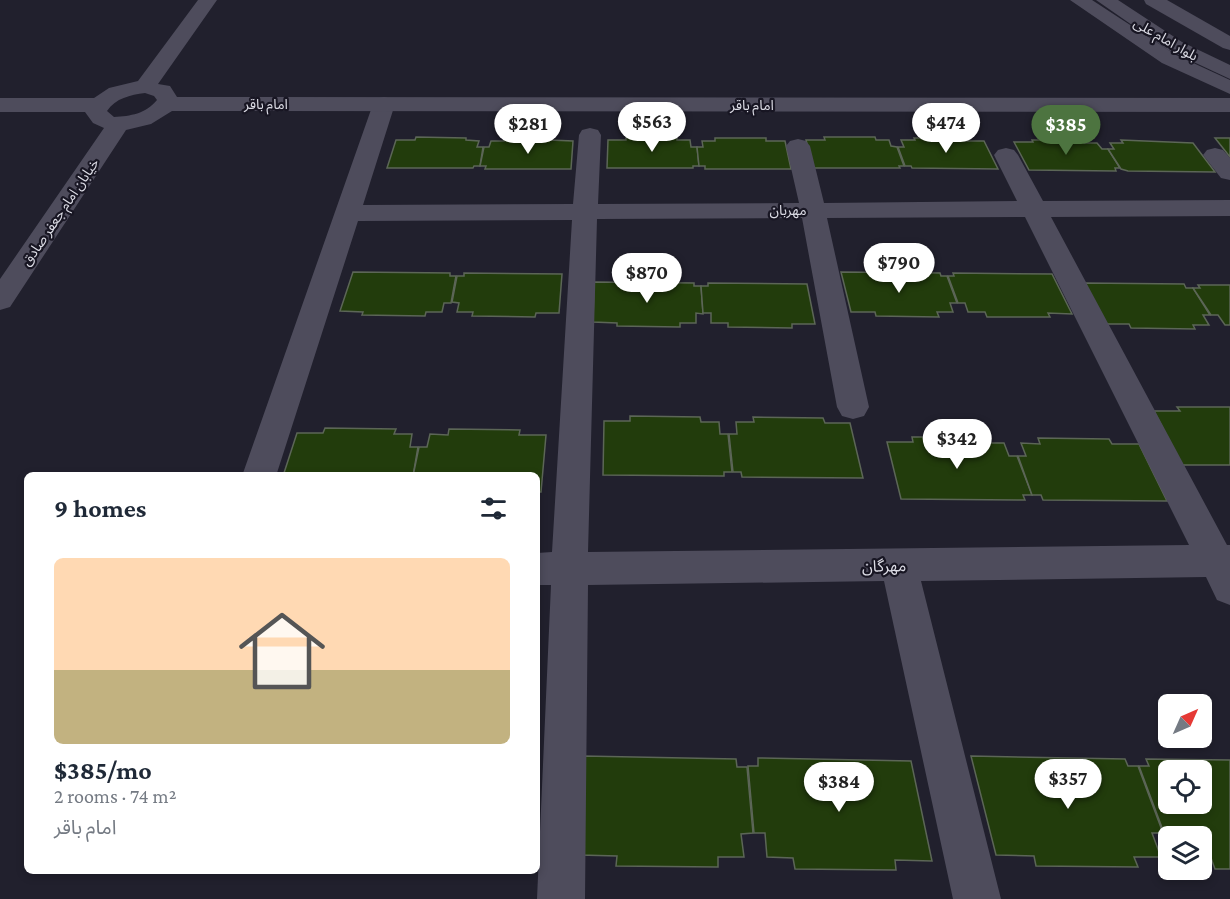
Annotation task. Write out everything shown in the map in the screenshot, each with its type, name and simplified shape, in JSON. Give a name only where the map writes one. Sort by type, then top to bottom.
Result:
[{"type":"street","points":[[145,87],[208,0]]},
{"type":"street","points":[[1079,0],[1169,59],[1230,88]]},
{"type":"street","name":"بلوار امام علی","points":[[1105,0],[1175,46],[1230,73]]},
{"type":"street","name":"بلوار امام علی","points":[[1133,0],[1162,20],[1230,55]]},
{"type":"street","points":[[1153,0],[1230,44]]},
{"type":"street","points":[[0,105],[99,105],[123,91],[145,87],[162,91],[167,95],[166,104],[152,116],[131,123],[102,120],[96,111],[99,105]]},
{"type":"street","name":"امام باقر","points":[[166,104],[1230,105]]},
{"type":"street","points":[[260,472],[384,104]]},
{"type":"street","name":"خیابان امام جعفر صادق","points":[[0,300],[119,123]]},
{"type":"street","points":[[561,899],[554,569],[590,135]]},
{"type":"street","points":[[798,146],[853,407]]},
{"type":"street","points":[[1006,155],[1225,570]]},
{"type":"street","name":"مهربان","points":[[346,213],[1230,208]]},
{"type":"street","points":[[899,566],[977,899]]},
{"type":"street","name":"مهرگان","points":[[554,569],[899,566],[1225,570]]},
{"type":"building","points":[[416,137],[466,138],[466,140],[479,141],[477,147],[483,147],[480,166],[473,168],[387,168],[396,140],[415,140]]},
{"type":"building","points":[[626,137],[690,140],[691,147],[697,147],[699,166],[693,166],[693,168],[607,168],[608,140],[626,140]]},
{"type":"building","points":[[824,137],[875,137],[876,140],[889,140],[891,146],[897,147],[904,166],[899,166],[900,168],[813,168],[806,140],[825,140]]},
{"type":"building","points":[[504,138],[573,141],[571,169],[485,169],[486,166],[480,166],[484,147],[489,147],[491,141],[504,141]]},
{"type":"building","points":[[715,138],[766,138],[766,141],[785,141],[791,169],[705,169],[705,166],[699,166],[697,147],[703,147],[702,141],[715,141]]},
{"type":"building","points":[[914,138],[964,138],[965,141],[984,141],[998,169],[905,166],[898,147],[904,147],[901,140],[915,140]]},
{"type":"building","points":[[1215,138],[1230,138],[1230,157]]},
{"type":"building","points":[[1032,140],[1083,140],[1084,143],[1097,143],[1102,149],[1108,149],[1120,168],[1115,168],[1116,171],[1029,170],[1014,142],[1033,142]]},
{"type":"building","points":[[1121,140],[1193,143],[1215,172],[1121,169],[1108,149],[1114,149],[1110,143],[1123,143]]},
{"type":"building","points":[[353,272],[450,273],[450,276],[456,276],[451,303],[444,303],[442,312],[426,312],[425,316],[362,315],[363,312],[340,311]]},
{"type":"building","points":[[841,272],[940,273],[941,276],[947,276],[957,303],[950,303],[953,312],[937,312],[939,317],[876,316],[875,312],[851,312]]},
{"type":"building","points":[[464,273],[562,274],[559,313],[536,313],[535,317],[472,316],[473,312],[457,312],[459,303],[452,302],[457,276],[464,276]]},
{"type":"building","points":[[953,273],[1052,274],[1072,314],[1048,313],[1050,317],[987,317],[985,312],[968,312],[965,303],[958,303],[948,276],[954,276]]},
{"type":"building","points":[[594,282],[694,283],[694,286],[701,286],[703,314],[696,313],[696,323],[680,323],[680,327],[617,326],[617,323],[593,322]]},
{"type":"building","points":[[708,283],[807,284],[815,324],[792,324],[792,328],[728,327],[728,323],[711,323],[711,313],[703,313],[701,286],[708,286]]},
{"type":"building","points":[[1084,283],[1184,284],[1186,288],[1193,288],[1210,315],[1203,315],[1209,325],[1193,325],[1195,329],[1131,328],[1129,324],[1105,324]]},
{"type":"building","points":[[1198,285],[1230,285],[1230,325],[1225,325],[1218,315],[1211,315],[1193,288],[1200,288]]},
{"type":"building","points":[[1177,407],[1230,407],[1230,465],[1182,465],[1154,411],[1180,411]]},
{"type":"building","points":[[630,416],[700,417],[701,422],[719,422],[720,434],[728,434],[732,472],[724,472],[724,476],[603,475],[604,421],[630,421]]},
{"type":"building","points":[[753,417],[823,418],[825,423],[850,423],[863,478],[742,477],[741,472],[733,472],[729,434],[737,434],[736,422],[754,422]]},
{"type":"building","points":[[325,428],[396,429],[394,434],[412,434],[410,447],[418,447],[414,472],[284,472],[297,433],[323,433]]},
{"type":"building","points":[[449,429],[520,430],[519,435],[546,435],[541,492],[540,472],[414,472],[419,447],[427,447],[430,434],[448,435]]},
{"type":"building","points":[[912,437],[983,437],[985,443],[1004,443],[1009,456],[1017,456],[1032,495],[1023,495],[1025,500],[901,499],[887,442],[913,442]]},
{"type":"building","points":[[1038,438],[1109,439],[1112,444],[1139,444],[1167,501],[1043,500],[1041,495],[1032,495],[1018,456],[1026,456],[1021,443],[1040,444]]},
{"type":"building","points":[[583,756],[736,759],[737,767],[747,767],[753,833],[741,834],[744,857],[718,857],[718,867],[616,866],[617,856],[580,855]]},
{"type":"building","points":[[971,756],[1125,759],[1128,766],[1138,766],[1160,826],[1158,826],[1158,833],[1152,833],[1158,849],[1158,857],[1134,857],[1138,867],[1036,866],[1034,856],[996,855]]},
{"type":"building","points":[[758,758],[911,761],[932,861],[895,860],[896,870],[795,869],[793,858],[767,857],[765,833],[754,833],[748,766],[758,766]]},
{"type":"building","points":[[1146,759],[1230,760],[1230,869],[1215,869],[1212,861],[1212,826],[1161,826],[1139,766],[1149,766]]}]
